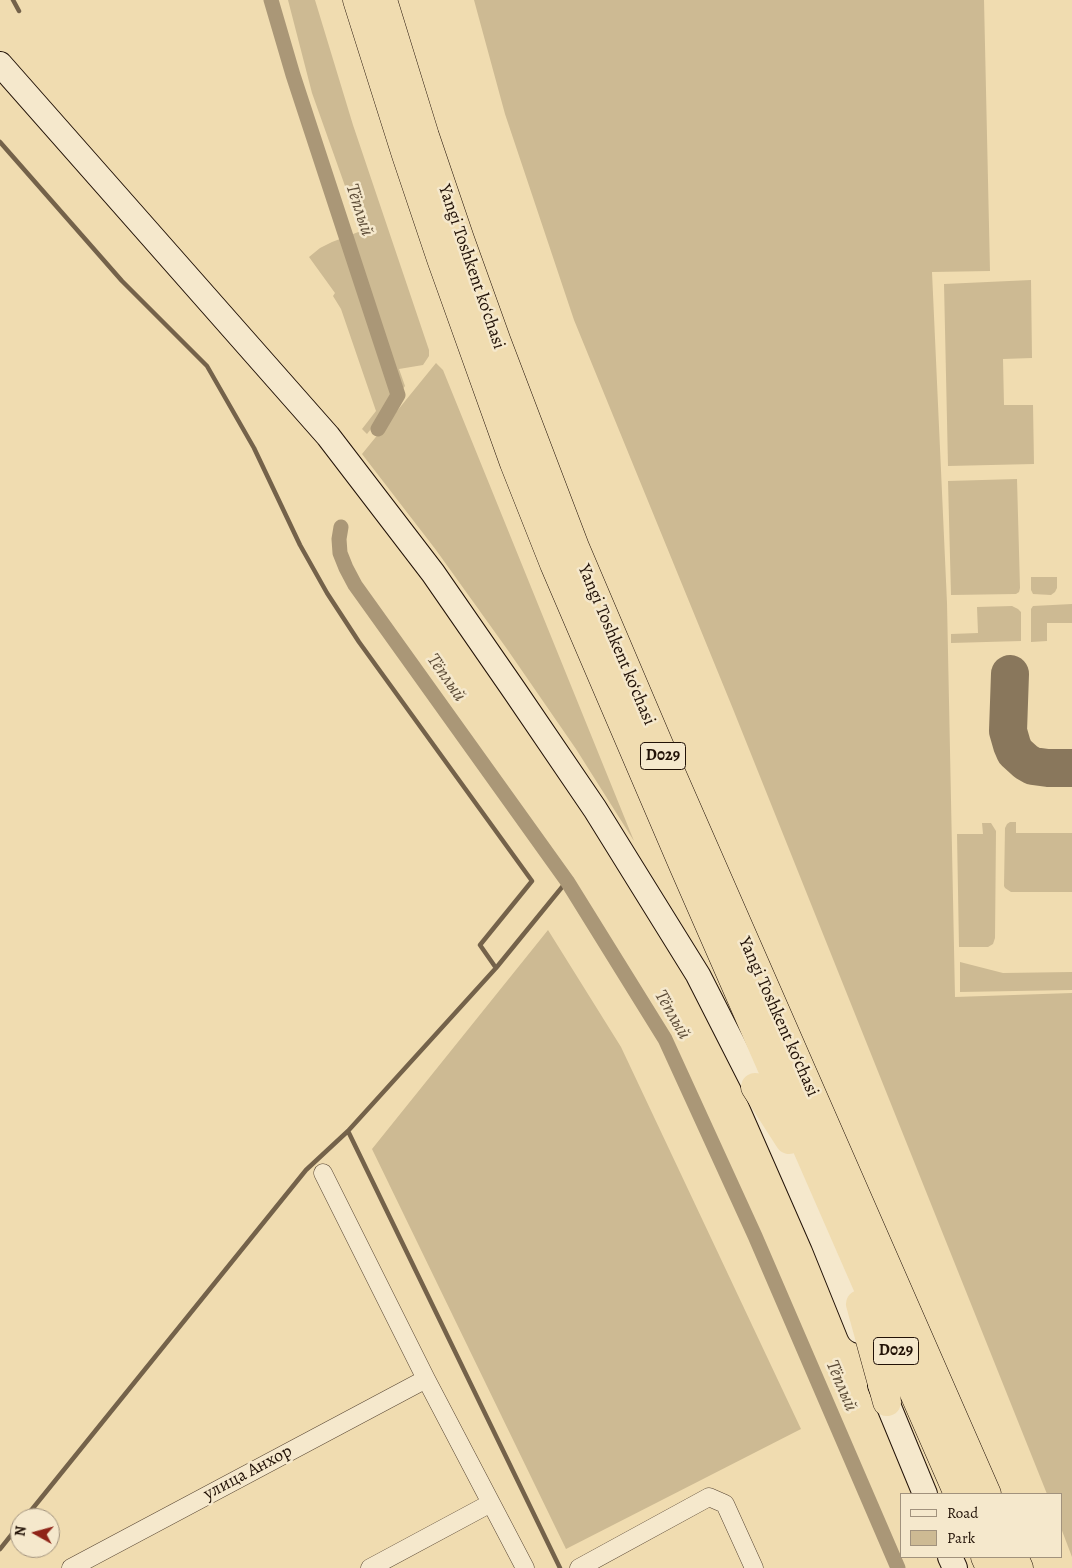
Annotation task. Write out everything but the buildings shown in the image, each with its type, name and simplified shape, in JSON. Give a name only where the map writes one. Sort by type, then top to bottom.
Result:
[{"type":"highway","name":"Yangi Toshkent ko‘chasi","points":[[357,0],[441,259],[532,509],[600,674],[958,1493]]},
{"type":"highway","name":"Yangi Toshkent ko‘chasi","points":[[383,0],[425,136],[464,248],[497,342],[575,548],[663,754],[987,1493]]},
{"type":"highway","points":[[755,1087],[833,1208],[887,1402]]},
{"type":"main road","points":[[0,64],[328,436],[433,573],[595,809],[698,975],[755,1087],[823,1242],[924,1493]]},
{"type":"street","points":[[323,1173],[426,1378],[525,1568]]},
{"type":"street","name":"улица Анхор","points":[[70,1568],[426,1378]]},
{"type":"street","points":[[579,1568],[709,1497],[725,1504],[754,1568]]},
{"type":"street","points":[[370,1568],[491,1503]]},
{"type":"green space","points":[[288,0],[315,0],[353,125],[429,350],[429,356],[423,365],[399,369],[405,386],[367,434],[362,429],[376,411],[341,309],[333,296],[335,293],[309,257],[320,248],[332,242],[361,231],[312,93]]},
{"type":"green space","points":[[474,0],[984,0],[990,271],[932,272],[947,603],[955,997],[1072,993],[1072,1557],[1062,1531],[1062,1493],[1047,1493],[733,709],[574,320],[505,114]]},
{"type":"green space","points":[[1031,280],[1032,358],[1003,359],[1004,405],[1033,405],[1034,464],[948,466],[944,284]]},
{"type":"green space","points":[[436,363],[443,370],[634,841],[576,749],[507,649],[436,550],[362,454]]},
{"type":"green space","points":[[1017,479],[1019,592],[1016,594],[951,595],[948,481]]},
{"type":"green space","points":[[1031,577],[1057,577],[1055,592],[1051,595],[1033,594],[1031,590]]},
{"type":"green space","points":[[1072,604],[1072,623],[1047,623],[1047,641],[1031,642],[1031,609],[1033,606]]},
{"type":"green space","points":[[1012,606],[1021,612],[1021,641],[951,643],[951,634],[978,633],[977,607]]},
{"type":"green space","points":[[1010,822],[1016,822],[1016,833],[1072,833],[1072,892],[1011,892],[1005,888],[1005,828]]},
{"type":"green space","points":[[982,823],[991,823],[996,831],[995,938],[993,944],[988,947],[959,947],[957,834],[983,834]]},
{"type":"green space","points":[[548,930],[621,1047],[801,1429],[566,1549],[372,1149]]},
{"type":"green space","points":[[960,962],[1003,973],[1072,972],[1072,990],[960,992]]},
{"type":"waterway","points":[[13,0],[19,11]]},
{"type":"waterway","name":"Тёплый","points":[[271,0],[293,75],[398,395],[378,429]]},
{"type":"waterway","points":[[0,142],[122,281],[207,366],[254,448],[300,545],[327,593],[359,642],[532,881],[480,945],[496,968],[348,1131],[306,1170],[33,1508]]},
{"type":"waterway","name":"Тёплый","points":[[341,527],[339,539],[340,553],[355,585],[567,881],[665,1039],[755,1236],[898,1568]]},
{"type":"waterway","points":[[496,968],[567,881]]},
{"type":"waterway","points":[[348,1131],[560,1568]]},
{"type":"waterway","points":[[0,1549],[10,1536]]},
{"type":"taxiway","points":[[1010,674],[1008,731],[1015,752],[1033,766],[1072,768]]}]
